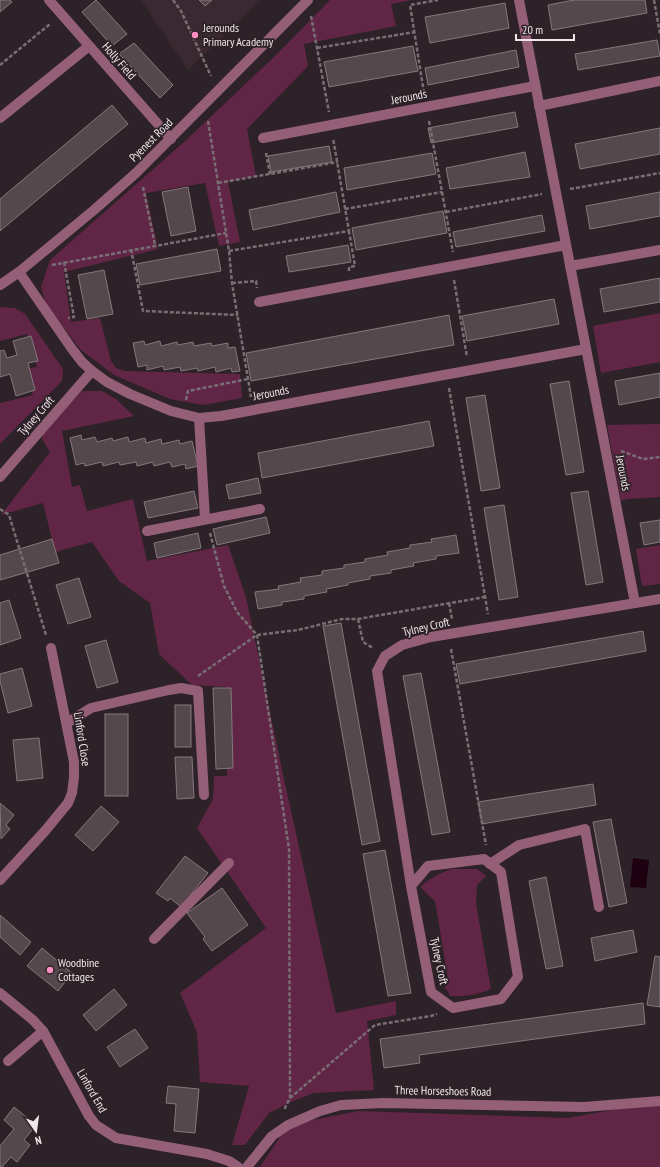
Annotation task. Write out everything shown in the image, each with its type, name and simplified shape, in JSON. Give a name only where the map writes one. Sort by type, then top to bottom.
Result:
[{"type":"street","name":"Holly Field","points":[[49,0],[171,139]]},
{"type":"street","name":"Pyenest Road","points":[[0,285],[19,272],[136,173],[308,0]]},
{"type":"street","name":"Jerounds","points":[[519,0],[635,603]]},
{"type":"street","points":[[0,118],[89,46]]},
{"type":"street","points":[[539,106],[660,81]]},
{"type":"street","name":"Jerounds","points":[[263,138],[535,86]]},
{"type":"street","points":[[259,302],[566,245]]},
{"type":"street","points":[[570,266],[660,250]]},
{"type":"street","name":"Jerounds","points":[[19,272],[72,349],[82,362],[92,371],[107,382],[130,394],[171,411],[199,418],[220,416],[586,349]]},
{"type":"street","name":"Tylney Croft","points":[[0,477],[92,371]]},
{"type":"street","points":[[199,418],[205,519]]},
{"type":"street","points":[[147,531],[260,509]]},
{"type":"street","name":"Tylney Croft","points":[[453,1008],[431,992],[411,886],[378,671],[385,656],[402,645],[448,634],[660,599]]},
{"type":"street","name":"Linford Close","points":[[0,880],[45,831],[68,803],[73,788],[74,762],[51,648]]},
{"type":"street","points":[[67,723],[91,708],[181,688],[198,691],[204,795]]},
{"type":"street","points":[[490,864],[519,845],[586,829],[599,907]]},
{"type":"street","points":[[411,886],[428,866],[484,859],[501,872],[518,977],[501,999],[453,1008]]},
{"type":"street","points":[[154,938],[229,863]]},
{"type":"street","name":"Linford End","points":[[0,993],[33,1020],[43,1031],[89,1116],[101,1129],[116,1138],[207,1154],[229,1161],[238,1167]]},
{"type":"street","points":[[8,1061],[43,1031]]},
{"type":"street","name":"Three Horseshoes Road","points":[[247,1167],[272,1136],[288,1125],[320,1111],[341,1105],[383,1102],[584,1107],[660,1101]]},
{"type":"path","points":[[173,0],[181,11],[218,91]]},
{"type":"path","points":[[654,0],[660,34]]},
{"type":"path","points":[[311,14],[355,266],[349,267],[351,285]]},
{"type":"path","points":[[0,65],[61,15]]},
{"type":"path","points":[[317,48],[415,32]]},
{"type":"path","points":[[205,105],[229,251],[232,283],[254,409]]},
{"type":"path","points":[[263,138],[270,174]]},
{"type":"path","points":[[218,183],[338,162]]},
{"type":"path","points":[[136,173],[144,188],[155,245]]},
{"type":"path","points":[[446,212],[660,173]]},
{"type":"path","points":[[346,209],[442,192]]},
{"type":"path","points":[[229,251],[349,231]]},
{"type":"path","points":[[46,266],[131,249],[226,233]]},
{"type":"path","points":[[131,249],[143,311],[238,315]]},
{"type":"path","points":[[64,262],[74,317]]},
{"type":"path","points":[[451,266],[469,370]]},
{"type":"path","points":[[232,283],[256,281],[259,302]]},
{"type":"path","points":[[447,374],[490,627]]},
{"type":"path","points":[[184,414],[188,390],[248,379]]},
{"type":"path","points":[[604,444],[643,459],[660,458]]},
{"type":"path","points":[[0,508],[9,516],[51,648]]},
{"type":"path","points":[[205,519],[224,586],[237,612],[257,635],[289,849],[290,1098]]},
{"type":"path","points":[[181,688],[257,635],[298,630],[342,619],[358,619],[485,597]]},
{"type":"path","points":[[358,619],[363,642],[385,656]]},
{"type":"path","points":[[448,634],[490,864]]},
{"type":"path","points":[[284,1110],[290,1098],[374,1025],[431,1016],[453,1008]]},
{"type":"shaded area","name":"Jerounds Primary Academy","points":[[141,0],[261,0],[188,70]]},
{"type":"shaded area","points":[[330,0],[412,0],[391,4],[396,26],[304,44],[308,66],[247,129],[256,176],[228,182],[240,242],[219,246],[205,183],[146,193],[158,249],[64,272],[71,322],[100,318],[111,361],[116,368],[125,371],[240,374],[242,398],[203,405],[170,399],[114,375],[81,350],[46,305],[41,287],[50,260],[184,142],[275,56]]},
{"type":"shaded area","points":[[0,307],[15,308],[25,314],[63,369],[62,381],[0,444],[0,403],[33,395],[25,369],[37,367],[27,334],[0,341]]},
{"type":"shaded area","points":[[660,313],[660,362],[601,373],[593,326]]},
{"type":"shaded area","points":[[82,391],[102,391],[116,399],[134,416],[62,431],[72,487],[80,485],[87,511],[133,499],[147,561],[228,545],[246,597],[285,784],[336,1013],[396,1001],[396,1015],[367,1021],[374,1090],[314,1093],[293,1101],[269,1113],[245,1145],[232,1145],[249,1086],[200,1082],[197,1032],[180,993],[266,928],[197,828],[213,799],[214,776],[227,776],[226,687],[192,685],[159,654],[150,603],[119,581],[92,542],[55,552],[43,503],[1,515],[50,452],[42,439],[43,431]]},
{"type":"shaded area","points":[[660,424],[660,497],[627,499],[621,501],[607,425]]},
{"type":"shaded area","points":[[660,545],[660,584],[642,586],[636,549]]},
{"type":"shaded area","points":[[633,858],[649,860],[646,888],[630,887]]},
{"type":"shaded area","points":[[452,869],[477,869],[486,876],[477,885],[476,904],[491,989],[481,993],[465,996],[450,996],[444,985],[449,985],[435,901],[420,887],[435,876]]},
{"type":"shaded area","points":[[660,1101],[660,1167],[260,1167],[288,1125],[358,1111],[568,1118]]},
{"type":"building","points":[[0,0],[10,0],[12,2],[0,12]]},
{"type":"building","points":[[96,0],[127,34],[112,46],[82,12]]},
{"type":"building","points":[[199,0],[212,0],[205,6]]},
{"type":"building","points":[[574,0],[645,0],[647,13],[552,30],[548,5]]},
{"type":"building","points":[[505,3],[509,28],[430,43],[425,17]]},
{"type":"building","points":[[657,40],[660,56],[578,70],[575,54]]},
{"type":"building","points":[[134,43],[173,85],[160,98],[119,54]]},
{"type":"building","points":[[413,46],[418,71],[329,87],[324,62]]},
{"type":"building","points":[[516,50],[519,67],[428,85],[425,68]]},
{"type":"building","points":[[112,105],[128,124],[0,231],[0,199]]},
{"type":"building","points":[[515,112],[518,127],[431,143],[428,128]]},
{"type":"building","points":[[660,128],[660,154],[580,169],[575,144]]},
{"type":"building","points":[[329,146],[332,162],[271,172],[268,156]]},
{"type":"building","points":[[525,152],[530,177],[450,189],[446,168]]},
{"type":"building","points":[[432,153],[436,174],[347,190],[344,168]]},
{"type":"building","points":[[188,187],[196,231],[171,236],[162,192]]},
{"type":"building","points":[[336,192],[340,212],[253,230],[249,210]]},
{"type":"building","points":[[660,192],[660,216],[590,229],[586,206]]},
{"type":"building","points":[[443,211],[447,233],[356,250],[352,228]]},
{"type":"building","points":[[542,215],[545,231],[456,247],[453,232]]},
{"type":"building","points":[[348,245],[351,262],[289,272],[286,256]]},
{"type":"building","points":[[217,249],[221,271],[140,285],[136,264]]},
{"type":"building","points":[[104,270],[113,314],[87,319],[78,275]]},
{"type":"building","points":[[660,278],[660,302],[604,312],[600,289]]},
{"type":"building","points":[[554,299],[559,324],[467,341],[462,316]]},
{"type":"building","points":[[449,315],[454,345],[251,381],[246,353]]},
{"type":"building","points":[[31,336],[38,361],[28,363],[35,390],[16,396],[10,374],[0,377],[0,351],[4,350],[7,358],[17,355],[13,341]]},
{"type":"building","points":[[144,341],[145,345],[160,341],[161,346],[177,342],[178,345],[193,342],[194,346],[211,343],[212,346],[228,343],[228,348],[235,347],[240,371],[232,372],[231,368],[216,372],[215,367],[198,371],[197,368],[181,371],[180,367],[164,370],[163,366],[147,370],[147,365],[138,367],[133,343]]},
{"type":"building","points":[[660,373],[660,397],[619,405],[615,381]]},
{"type":"building","points":[[569,381],[584,472],[566,475],[550,384]]},
{"type":"building","points":[[485,395],[500,488],[481,491],[466,398]]},
{"type":"building","points":[[429,421],[434,446],[262,478],[258,453]]},
{"type":"building","points":[[81,435],[82,440],[95,437],[97,442],[112,438],[113,441],[128,437],[129,442],[145,438],[146,443],[161,439],[162,444],[179,440],[180,444],[192,441],[198,466],[186,469],[185,464],[172,467],[170,462],[154,466],[153,462],[137,466],[136,462],[120,465],[119,462],[103,466],[102,462],[85,466],[84,463],[76,465],[70,438]]},
{"type":"building","points":[[258,478],[261,493],[229,499],[226,485]]},
{"type":"building","points":[[194,491],[198,508],[148,518],[144,502]]},
{"type":"building","points":[[588,491],[603,582],[586,585],[571,493]]},
{"type":"building","points":[[504,505],[518,597],[499,600],[484,508]]},
{"type":"building","points":[[266,517],[270,533],[217,545],[213,529]]},
{"type":"building","points":[[660,520],[660,542],[644,545],[640,523]]},
{"type":"building","points":[[198,533],[201,548],[157,558],[154,543]]},
{"type":"building","points":[[456,535],[459,553],[436,556],[436,559],[413,563],[414,566],[391,570],[391,573],[370,576],[370,579],[326,589],[327,592],[304,596],[304,599],[282,602],[282,605],[258,609],[255,592],[279,589],[278,586],[301,582],[300,578],[322,575],[322,571],[344,568],[344,565],[365,562],[365,559],[388,555],[387,552],[410,548],[410,545],[432,542],[431,539]]},
{"type":"building","points":[[52,539],[59,563],[0,580],[0,555]]},
{"type":"building","points":[[79,578],[91,617],[68,624],[56,585]]},
{"type":"building","points":[[9,600],[21,638],[0,645],[0,603]]},
{"type":"building","points":[[341,623],[380,841],[362,845],[323,626]]},
{"type":"building","points":[[643,631],[646,651],[460,684],[456,664]]},
{"type":"building","points":[[106,640],[118,682],[97,688],[85,646]]},
{"type":"building","points":[[22,668],[32,706],[8,713],[0,681],[0,674]]},
{"type":"building","points":[[421,673],[450,832],[432,835],[403,676]]},
{"type":"building","points":[[213,688],[231,688],[233,768],[216,769]]},
{"type":"building","points":[[175,705],[191,705],[191,747],[175,747]]},
{"type":"building","points":[[105,714],[128,714],[128,796],[105,796]]},
{"type":"building","points":[[39,738],[43,778],[17,781],[13,740]]},
{"type":"building","points":[[175,757],[192,757],[194,798],[177,799]]},
{"type":"building","points":[[593,784],[596,805],[482,824],[478,802]]},
{"type":"building","points":[[0,803],[14,815],[6,825],[10,829],[1,839]]},
{"type":"building","points":[[101,806],[119,822],[93,851],[75,835]]},
{"type":"building","points":[[611,819],[627,903],[609,907],[593,822]]},
{"type":"building","points":[[385,850],[411,993],[388,996],[363,854]]},
{"type":"building","points":[[185,856],[208,873],[181,907],[170,898],[168,901],[156,893]]},
{"type":"building","points":[[546,877],[563,966],[546,969],[529,881]]},
{"type":"building","points":[[222,888],[248,925],[212,951],[203,939],[205,937],[187,913]]},
{"type":"building","points":[[0,915],[31,942],[20,955],[0,937]]},
{"type":"building","points":[[633,930],[637,952],[595,961],[591,938]]},
{"type":"building","name":"Woodbine Cottages","points":[[42,948],[72,973],[58,991],[27,966]]},
{"type":"building","points":[[655,956],[660,957],[660,1007],[647,1005]]},
{"type":"building","points":[[114,989],[127,1005],[96,1031],[83,1015]]},
{"type":"building","points":[[643,1003],[645,1024],[419,1055],[420,1063],[384,1068],[380,1039]]},
{"type":"building","points":[[135,1029],[148,1048],[120,1067],[107,1047]]},
{"type":"building","points":[[168,1086],[199,1089],[195,1133],[174,1131],[176,1104],[166,1103]]},
{"type":"building","points":[[14,1107],[36,1125],[24,1140],[30,1145],[17,1162],[11,1157],[2,1167],[0,1167],[0,1146],[14,1129],[4,1120]]},
{"type":"place","name":"Jerounds Primary Academy","points":[[195,35]]},
{"type":"place","name":"Woodbine Cottages","points":[[50,970]]}]
